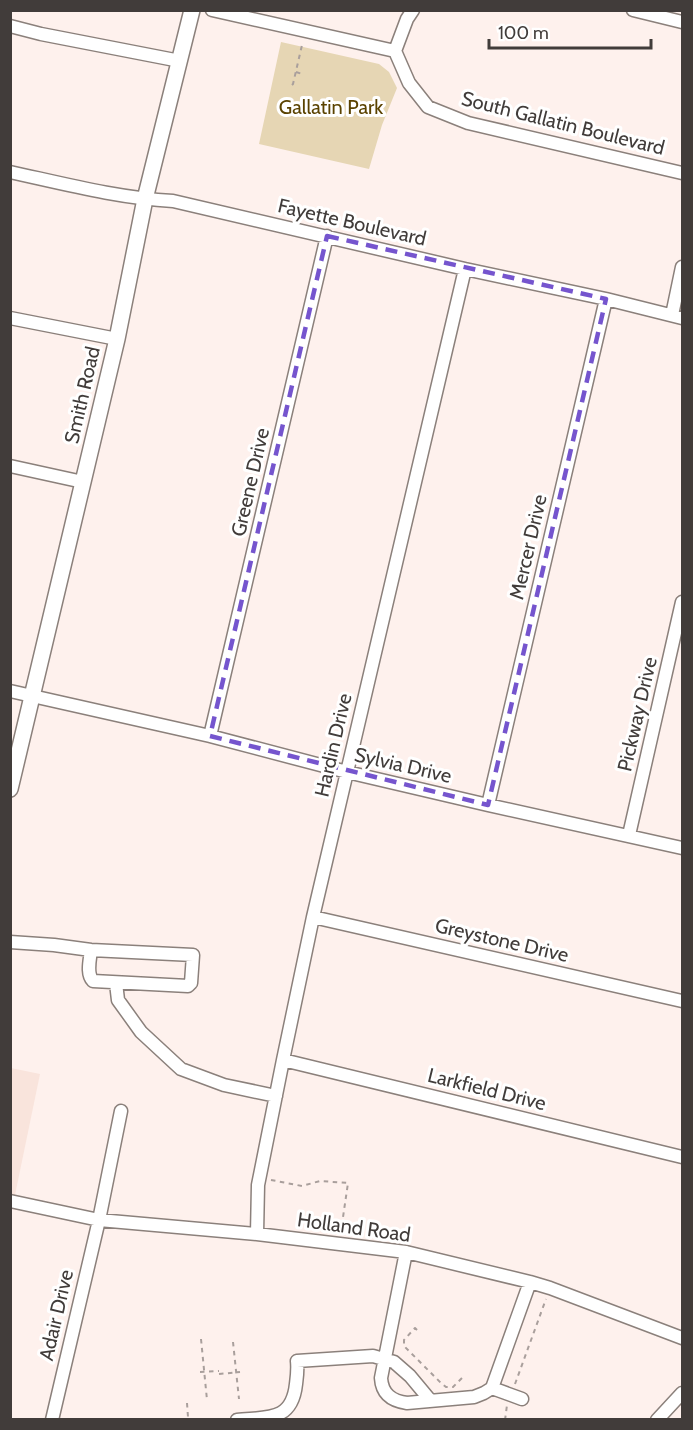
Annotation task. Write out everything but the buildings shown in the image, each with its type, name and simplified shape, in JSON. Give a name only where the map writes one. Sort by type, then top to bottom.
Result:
[{"type":"main road","name":"Smith Road","points":[[10,789],[117,339],[145,200],[192,10]]},
{"type":"street","points":[[212,10],[271,17],[395,51],[407,19],[413,10]]},
{"type":"street","points":[[633,10],[682,22]]},
{"type":"street","points":[[10,26],[180,61]]},
{"type":"street","name":"South Gallatin Boulevard","points":[[395,51],[409,83],[428,106],[468,123],[682,173]]},
{"type":"street","name":"Fayette Boulevard","points":[[10,172],[145,200],[174,201],[677,316]]},
{"type":"street","name":"Greene Drive","points":[[210,736],[327,236]]},
{"type":"street","points":[[677,316],[682,267]]},
{"type":"street","name":"Hardin Drive","points":[[258,1234],[258,1185],[313,917],[465,269]]},
{"type":"street","name":"Mercer Drive","points":[[488,805],[606,299]]},
{"type":"street","points":[[10,318],[117,339]]},
{"type":"street","points":[[10,466],[83,482]]},
{"type":"street","name":"Pickway Drive","points":[[629,835],[682,602]]},
{"type":"street","name":"Sylvia Drive","points":[[10,691],[210,736],[347,772],[488,805],[682,848]]},
{"type":"street","name":"Greystone Drive","points":[[313,917],[682,1001]]},
{"type":"street","points":[[10,942],[91,950],[192,955],[191,980],[188,986],[93,981],[89,972],[91,950]]},
{"type":"street","points":[[116,983],[118,1000],[141,1032],[182,1069],[224,1085],[276,1096]]},
{"type":"street","name":"Larkfield Drive","points":[[283,1060],[682,1156]]},
{"type":"street","name":"Adair Drive","points":[[52,1419],[99,1220],[121,1111]]},
{"type":"street","name":"Holland Road","points":[[10,1202],[99,1220],[258,1234],[406,1252],[550,1288],[682,1338]]},
{"type":"street","points":[[406,1252],[381,1382],[389,1397],[399,1402],[474,1397],[492,1388],[530,1282]]},
{"type":"street","points":[[237,1419],[275,1416],[288,1409],[295,1396],[297,1361],[373,1356],[385,1359],[394,1362],[430,1400]]},
{"type":"street","points":[[492,1388],[522,1399]]},
{"type":"street","points":[[657,1419],[682,1393]]},
{"type":"path","points":[[292,86],[302,45]]},
{"type":"path","points":[[296,72],[302,74]]},
{"type":"path","points":[[260,1178],[302,1186],[320,1181],[348,1183],[342,1224]]},
{"type":"path","points":[[515,1386],[550,1288]]},
{"type":"path","points":[[417,1330],[415,1328],[403,1344],[441,1383],[446,1387],[455,1386],[463,1377],[461,1375]]},
{"type":"path","points":[[201,1340],[207,1400]]},
{"type":"path","points":[[234,1342],[239,1399]]},
{"type":"path","points":[[200,1372],[238,1372]]},
{"type":"path","points":[[187,1403],[188,1417]]},
{"type":"path","points":[[506,1406],[506,1419]]},
{"type":"highlighted area","points":[[327,236],[606,299],[488,805],[210,736]]},
{"type":"shaded area","points":[[11,1068],[40,1074],[15,1195],[10,1195]]},
{"type":"green space","name":"Gallatin Park","points":[[281,42],[379,64],[389,72],[397,88],[382,125],[369,169],[259,144]]}]
